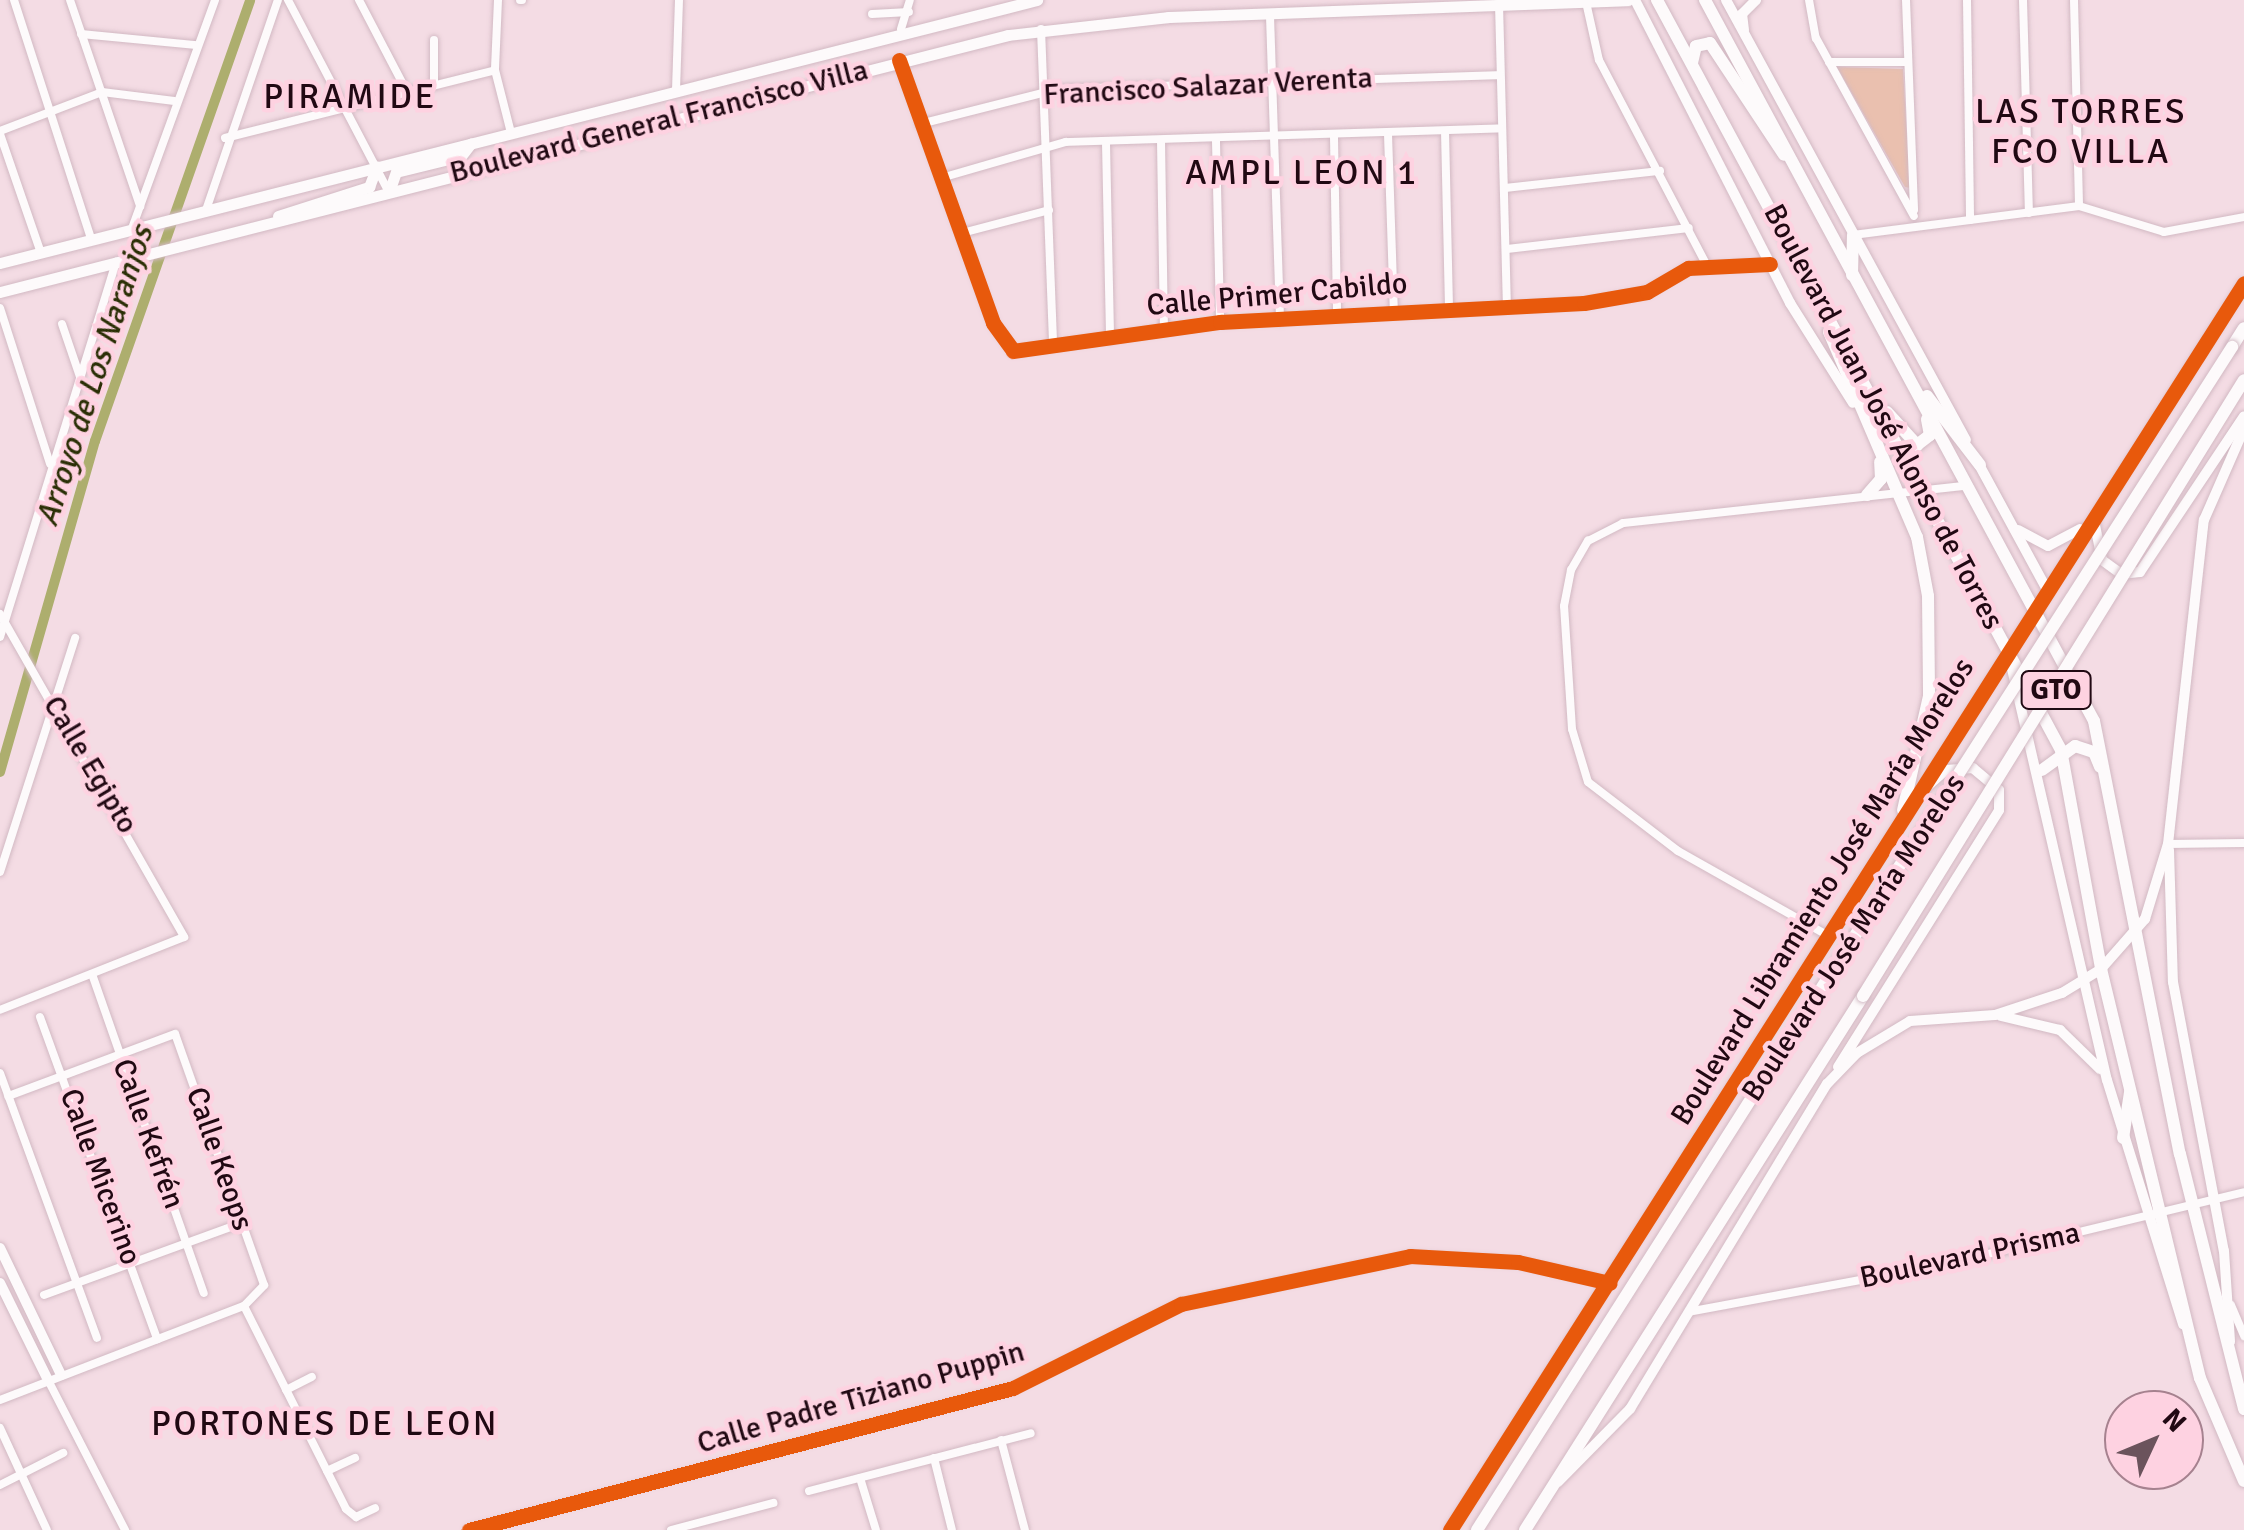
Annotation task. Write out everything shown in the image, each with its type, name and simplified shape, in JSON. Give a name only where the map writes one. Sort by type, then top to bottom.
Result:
[{"type":"main road","name":"Boulevard General Francisco Villa","points":[[0,263],[901,30],[1037,0]]},
{"type":"main road","points":[[1390,10],[1478,0]]},
{"type":"main road","name":"Boulevard General Francisco Villa","points":[[0,292],[899,60],[1042,30],[1500,2],[1632,0]]},
{"type":"main road","name":"Boulevard Juan José Alonso de Torres","points":[[1657,0],[2061,750],[2101,969],[2211,1418],[2244,1481]]},
{"type":"main road","points":[[1694,0],[1705,0]]},
{"type":"main road","name":"Boulevard Juan José Alonso de Torres","points":[[1705,0],[2094,720],[2192,1202],[2244,1409]]},
{"type":"main road","points":[[1692,63],[1696,46],[1710,43],[1762,131],[1790,159]]},
{"type":"main road","points":[[389,192],[396,172],[460,156],[471,144]]},
{"type":"main road","points":[[276,220],[369,187],[377,166]]},
{"type":"main road","points":[[1852,278],[1853,235]]},
{"type":"main road","points":[[1825,315],[1853,403],[1898,492],[1923,561],[1932,635],[1924,728],[1903,810]]},
{"type":"main road","name":"Boulevard José María Morelos","points":[[1477,1530],[2244,328]]},
{"type":"main road","points":[[1842,343],[1917,445],[1930,435],[1924,405]]},
{"type":"main road","points":[[1902,365],[1980,466]]},
{"type":"main road","name":"Boulevard José María Morelos","points":[[1525,1530],[1863,996],[2244,380]]},
{"type":"main road","points":[[1867,495],[1881,480],[1879,455]]},
{"type":"main road","points":[[2042,770],[2061,750],[2082,746],[2098,758],[2122,861]]},
{"type":"main road","points":[[2123,1138],[2131,1084]]},
{"type":"main road","points":[[1467,1530],[1509,1479]]},
{"type":"street","points":[[14,0],[92,240]]},
{"type":"street","points":[[70,0],[140,206]]},
{"type":"street","points":[[131,231],[174,101],[215,0]]},
{"type":"street","points":[[205,213],[225,138],[278,0]]},
{"type":"street","points":[[288,0],[389,192]]},
{"type":"street","points":[[360,0],[405,88]]},
{"type":"street","points":[[498,0],[495,70],[512,133]]},
{"type":"street","points":[[676,90],[680,0]]},
{"type":"street","points":[[901,30],[910,0]]},
{"type":"street","points":[[1632,0],[1770,264],[1853,403]]},
{"type":"street","points":[[1726,0],[2047,590]]},
{"type":"street","points":[[1749,46],[1742,14],[1756,0]]},
{"type":"street","points":[[1809,0],[1829,62],[1914,216]]},
{"type":"street","points":[[1906,0],[1915,228]]},
{"type":"street","points":[[1967,0],[1970,220]]},
{"type":"street","points":[[2023,0],[2029,213]]},
{"type":"street","points":[[2074,0],[2080,206]]},
{"type":"street","points":[[1500,2],[1507,304]]},
{"type":"street","points":[[1586,2],[1591,42],[1707,266],[1770,264]]},
{"type":"street","points":[[872,14],[909,12]]},
{"type":"street","points":[[1270,16],[1280,321]]},
{"type":"street","points":[[1042,30],[1053,344]]},
{"type":"street","points":[[81,34],[196,45]]},
{"type":"street","points":[[434,40],[434,82]]},
{"type":"street","points":[[899,60],[962,233],[1049,210]]},
{"type":"street","points":[[1829,62],[1908,62]]},
{"type":"street","points":[[225,138],[405,88],[495,70]]},
{"type":"street","name":"Francisco Salazar Verenta","points":[[920,124],[1044,92],[1500,74]]},
{"type":"street","points":[[41,253],[0,132],[102,92],[174,101]]},
{"type":"street","points":[[941,178],[1046,146],[1274,140],[1501,128]]},
{"type":"street","points":[[1445,131],[1449,307]]},
{"type":"street","points":[[1388,134],[1394,313]]},
{"type":"street","points":[[1334,136],[1337,316]]},
{"type":"street","points":[[1160,141],[1164,328]]},
{"type":"street","points":[[1216,141],[1220,322]]},
{"type":"street","points":[[1106,143],[1110,339]]},
{"type":"street","points":[[1505,188],[1530,189],[1660,172]]},
{"type":"street","points":[[1853,235],[2080,206],[2164,232],[2244,218]]},
{"type":"street","points":[[1507,249],[1688,228]]},
{"type":"street","name":"Calle Primer Cabildo","points":[[962,233],[1000,335],[1026,354],[1053,344],[1220,322],[1636,295],[1707,266]]},
{"type":"street","points":[[0,637],[2,617],[116,262]]},
{"type":"street","name":"Boulevard Libramiento José María Morelos","points":[[1450,1530],[1610,1283],[1903,810],[2244,283]]},
{"type":"street","points":[[0,308],[50,464]]},
{"type":"street","points":[[62,324],[80,377]]},
{"type":"street","points":[[2008,519],[2048,546],[2095,514],[2102,560],[2140,572],[2244,416]]},
{"type":"street","points":[[1827,1084],[1872,1041],[1910,1021],[1995,1015],[2084,981],[2101,969],[2154,903],[2168,844],[2204,520],[2244,429]]},
{"type":"street","points":[[1828,936],[1678,851],[1588,782],[1572,729],[1564,606],[1578,554],[1610,526],[1967,486]]},
{"type":"street","name":"Calle Egipto","points":[[2,617],[178,916],[184,937],[174,948],[92,974]]},
{"type":"street","points":[[0,872],[75,638]]},
{"type":"street","points":[[2009,650],[2015,700],[2042,770],[2107,1080],[2145,1217],[2195,1353]]},
{"type":"street","points":[[1554,1485],[1606,1442],[1693,1311],[1827,1084],[1994,820],[1999,790],[1960,767],[1903,810]]},
{"type":"street","points":[[2168,844],[2244,843]]},
{"type":"street","points":[[2168,844],[2177,1010],[2231,1304],[2244,1336]]},
{"type":"street","points":[[0,1010],[92,974]]},
{"type":"street","name":"Calle Kefrén","points":[[92,974],[204,1293]]},
{"type":"street","points":[[1995,1015],[2060,1030],[2107,1080]]},
{"type":"street","name":"Calle Micerino","points":[[40,1016],[157,1338]]},
{"type":"street","name":"Calle Keops","points":[[120,1054],[175,1034],[264,1285],[244,1306]]},
{"type":"street","points":[[8,1096],[120,1054]]},
{"type":"street","points":[[0,1073],[97,1338]]},
{"type":"street","points":[[0,1121],[14,1117]]},
{"type":"street","name":"Boulevard Prisma","points":[[1693,1311],[2145,1217],[2214,1196],[2244,1192]]},
{"type":"street","points":[[44,1295],[242,1223]]},
{"type":"street","points":[[0,1248],[61,1375],[58,1389]]},
{"type":"street","name":"Calle Padre Tiziano Puppin","points":[[469,1530],[1013,1388],[1181,1304],[1410,1256],[1518,1262],[1610,1283]]},
{"type":"street","points":[[0,1282],[48,1380],[58,1389],[126,1530]]},
{"type":"street","points":[[2227,1353],[2231,1304]]},
{"type":"street","points":[[0,1400],[244,1306],[354,1517],[375,1508]]},
{"type":"street","points":[[286,1390],[312,1377]]},
{"type":"street","points":[[0,1428],[47,1530]]},
{"type":"street","points":[[808,1492],[1031,1434]]},
{"type":"street","points":[[1001,1440],[1025,1530]]},
{"type":"street","points":[[0,1485],[63,1452]]},
{"type":"street","points":[[327,1471],[355,1458]]},
{"type":"street","points":[[934,1458],[952,1530]]},
{"type":"street","points":[[860,1478],[876,1530]]},
{"type":"street","points":[[671,1530],[773,1503]]},
{"type":"street","points":[[719,1518],[722,1530]]},
{"type":"shaded area","points":[[1837,67],[1903,69],[1910,188],[1905,187]]},
{"type":"waterway","name":"Arroyo de Los Naranjos","points":[[0,772],[95,441],[250,0]]},
{"type":"cycle path","points":[[899,60],[993,323],[1013,351],[1220,322],[1584,303],[1647,292],[1688,268],[1770,264]]},
{"type":"cycle path","points":[[1450,1530],[2244,283]]},
{"type":"cycle path","points":[[469,1530],[1013,1388],[1181,1304],[1410,1256],[1518,1262],[1610,1283]]},
{"type":"district","name":"PIRAMIDE","points":[[350,97]]},
{"type":"district","name":"LAS TORRES FCO VILLA","points":[[2081,132]]},
{"type":"district","name":"AMPL LEON 1","points":[[1302,173]]},
{"type":"district","name":"PORTONES DE LEON","points":[[325,1424]]}]
